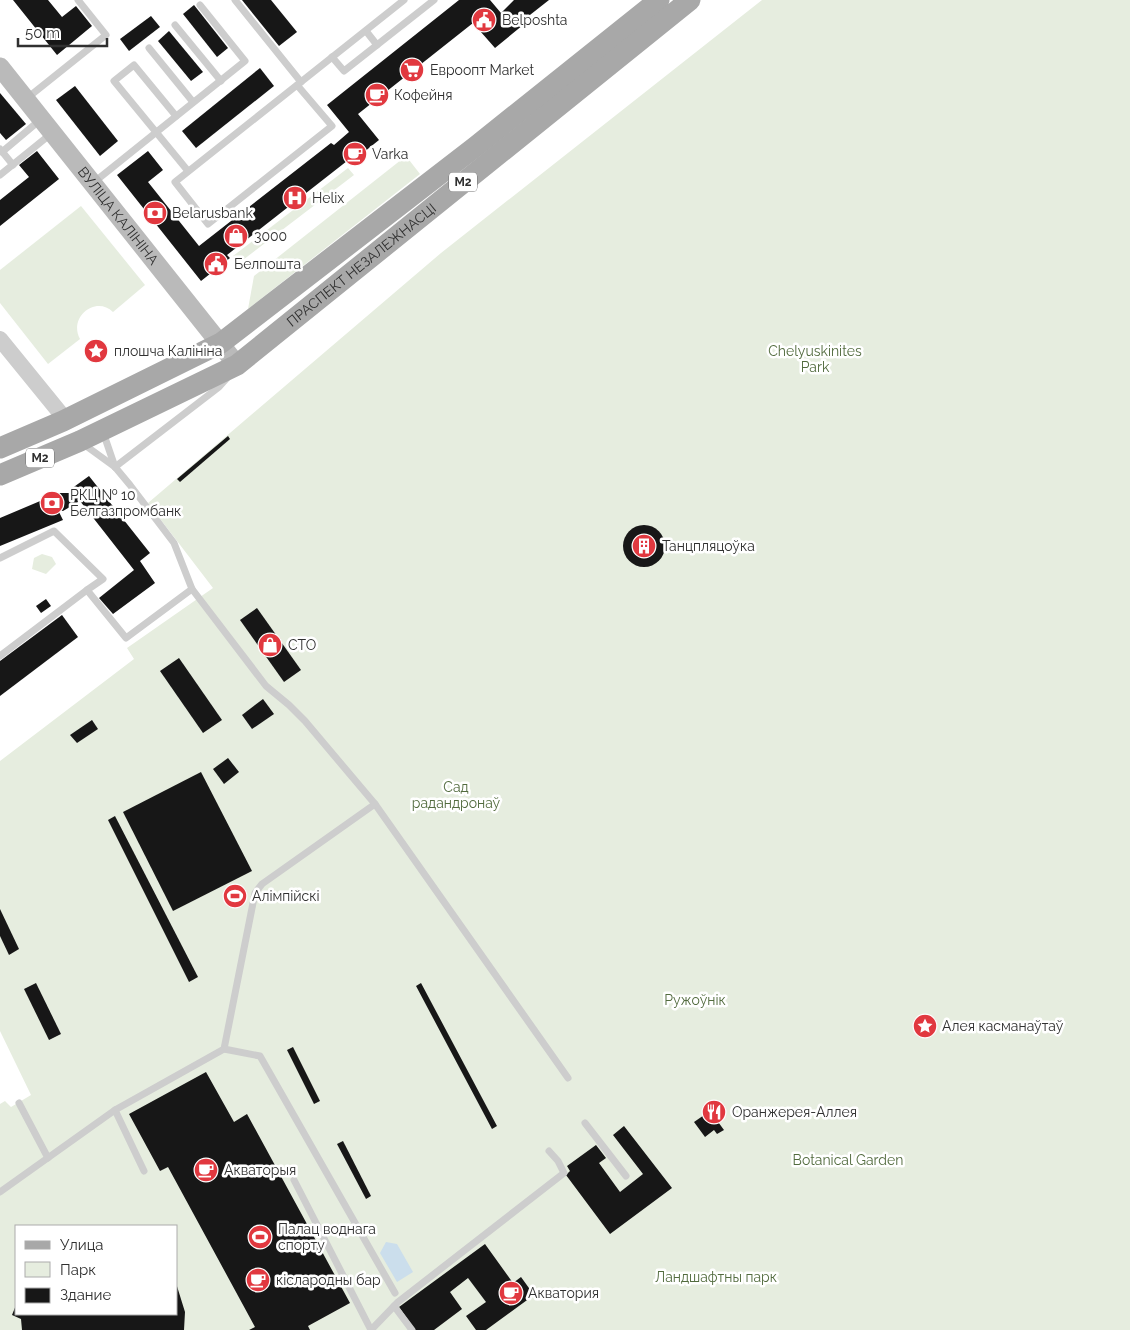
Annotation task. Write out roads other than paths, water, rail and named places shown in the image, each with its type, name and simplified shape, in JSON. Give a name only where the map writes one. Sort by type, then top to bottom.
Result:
[{"type":"main road","name":"ПРАСПЕКТ НЕЗАЛЕЖНАСЦІ","points":[[0,448],[63,421],[221,344],[475,147],[659,0]]},
{"type":"main road","name":"ПРАСПЕКТ НЕЗАЛЕЖНАСЦІ","points":[[0,475],[80,441],[237,365],[690,0]]},
{"type":"main road","name":"ВУЛІЦА КАЛІНІНА","points":[[0,67],[237,365]]},
{"type":"street","points":[[0,339],[61,414],[63,421]]},
{"type":"lane","points":[[25,99],[106,35],[78,0]]},
{"type":"lane","points":[[235,0],[299,83],[332,126],[208,224],[175,182],[299,83],[366,31],[404,0]]},
{"type":"lane","points":[[332,57],[344,71],[434,0]]},
{"type":"lane","points":[[93,183],[245,62],[200,5]]},
{"type":"lane","points":[[175,25],[220,81]]},
{"type":"lane","points":[[366,31],[377,45]]},
{"type":"lane","points":[[149,48],[193,102]]},
{"type":"lane","points":[[176,116],[134,65],[114,81],[188,171]]},
{"type":"lane","points":[[13,165],[1,150],[47,126]]},
{"type":"lane","points":[[0,175],[13,165],[47,126]]},
{"type":"lane","points":[[115,467],[219,387],[237,365]]},
{"type":"lane","points":[[102,430],[115,467]]},
{"type":"lane","points":[[80,441],[115,467],[174,543],[192,589],[266,686],[305,721],[374,804],[568,1078]]},
{"type":"lane","points":[[0,558],[54,531],[103,579],[0,656]]},
{"type":"lane","points":[[87,590],[126,638],[192,589]]},
{"type":"lane","points":[[224,1049],[255,893],[262,884],[374,804]]},
{"type":"lane","points":[[0,1192],[114,1110],[224,1049],[260,1056],[395,1293]]},
{"type":"lane","points":[[18,1102],[48,1158]]},
{"type":"lane","points":[[114,1110],[144,1171]]},
{"type":"lane","points":[[585,1123],[626,1176]]},
{"type":"lane","points":[[294,1180],[371,1330],[394,1306],[564,1173],[558,1161],[549,1151]]},
{"type":"lane","points":[[394,1306],[412,1330]]},
{"type":"water","points":[[386,1242],[397,1244],[413,1272],[397,1282],[380,1253]]},
{"type":"place","name":"Belposhta","points":[[484,20]]},
{"type":"place","name":"Евроопт Market","points":[[412,70]]},
{"type":"place","name":"Кофейня","points":[[377,95]]},
{"type":"place","name":"Varka","points":[[355,154]]},
{"type":"place","name":"Helix","points":[[295,198]]},
{"type":"place","name":"Belarusbank","points":[[155,213]]},
{"type":"place","name":"3000","points":[[236,236]]},
{"type":"place","name":"Белпошта","points":[[216,264]]},
{"type":"place","name":"плошча Калініна","points":[[96,351]]},
{"type":"place","name":"РКЦ № 10 Белгазпромбанк","points":[[52,503]]},
{"type":"place","name":"Танцпляцоўка","points":[[644,546]]},
{"type":"place","name":"СТО","points":[[270,645]]},
{"type":"place","name":"Алімпійскі","points":[[235,896]]},
{"type":"place","name":"Алея касманаўтаў","points":[[925,1026]]},
{"type":"place","name":"Оранжерея-Аллея","points":[[714,1112]]},
{"type":"place","name":"Акваторыя","points":[[206,1170]]},
{"type":"place","name":"Палац воднага спорту","points":[[260,1237]]},
{"type":"place","name":"кіслародны бар","points":[[258,1280]]},
{"type":"place","name":"Акватория","points":[[511,1293]]},
{"type":"park label","name":"Chelyuskinites Park","points":[[815,360]]},
{"type":"park label","name":"Сад радандронаў","points":[[456,796]]},
{"type":"park label","name":"Ружоўнік","points":[[695,1000]]},
{"type":"park label","name":"Botanical Garden","points":[[848,1160]]},
{"type":"park label","name":"Ландшафтны парк","points":[[716,1277]]}]
